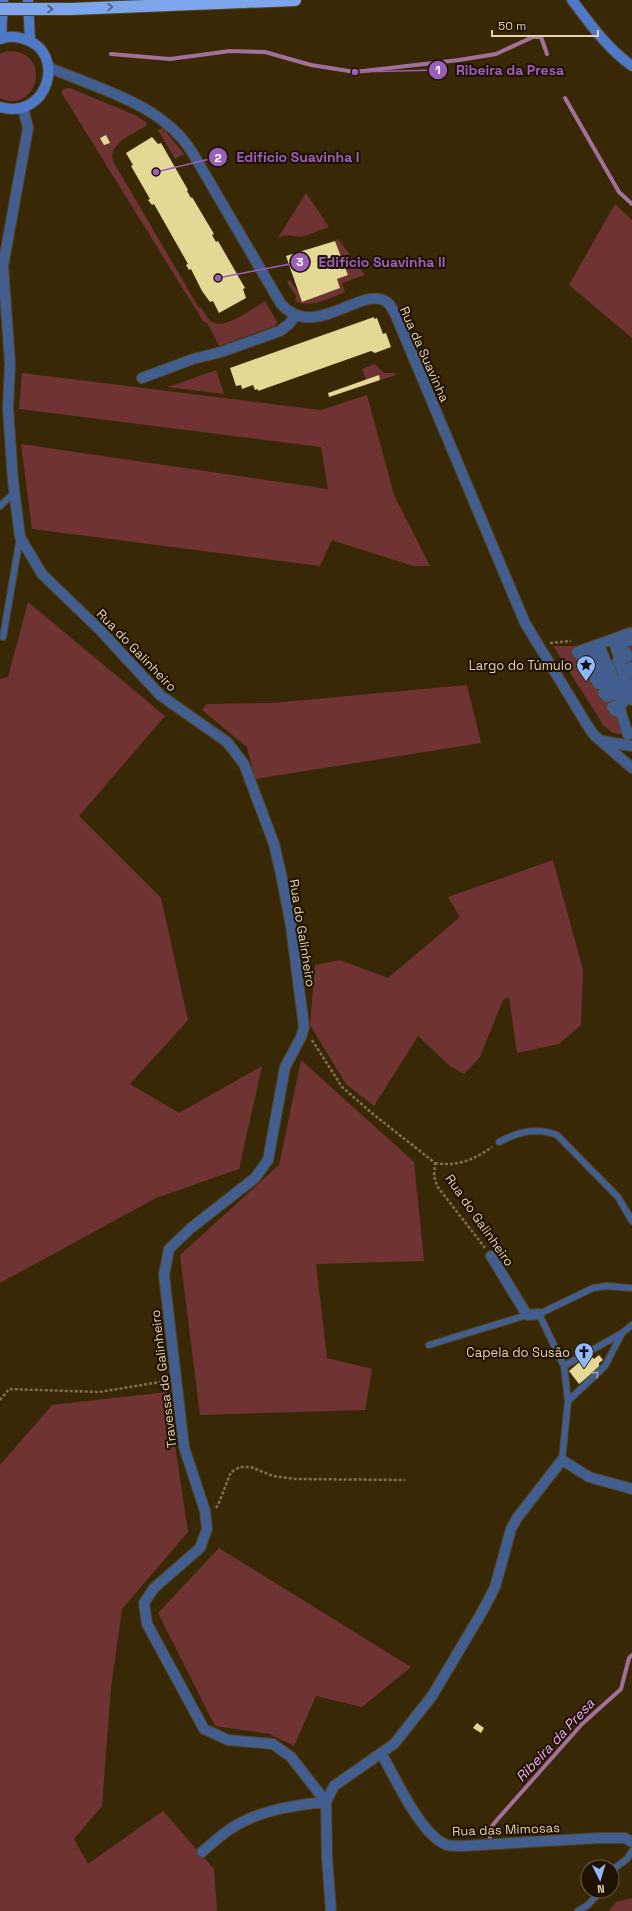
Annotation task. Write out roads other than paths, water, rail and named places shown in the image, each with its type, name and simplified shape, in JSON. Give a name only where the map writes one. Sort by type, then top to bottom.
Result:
[{"type":"highway","points":[[0,9],[72,9],[296,0]]},
{"type":"street","points":[[0,107],[9,109],[23,108],[35,101],[45,90],[49,76],[47,62],[41,50],[30,40],[15,36],[1,38],[3,0]]},
{"type":"street","points":[[28,0],[30,40]]},
{"type":"street","points":[[572,0],[589,24],[616,54],[632,66]]},
{"type":"street","points":[[48,67],[145,107],[166,121],[179,134],[192,152],[281,304],[287,311],[296,315],[289,324],[280,331],[221,352],[194,359],[142,378]]},
{"type":"street","name":"Rua do Galinheiro","points":[[23,108],[28,128],[3,266],[10,363],[8,408],[14,493],[20,537],[42,574],[100,630],[160,695],[227,742],[244,764],[274,844],[281,874],[291,926],[304,1027]]},
{"type":"street","name":"Rua da Suavinha","points":[[296,315],[315,317],[371,299],[384,301],[392,308],[525,623],[588,728],[630,766]]},
{"type":"street","points":[[632,668],[622,670],[618,660],[628,657],[626,652],[618,655],[615,645],[631,640],[630,633],[577,652],[581,657],[601,650],[605,659],[586,666],[590,670],[608,664],[612,673],[594,680],[598,684],[614,678],[618,688],[603,693],[607,697],[620,693],[623,703],[612,707],[616,711],[620,710],[628,735],[632,733]]},
{"type":"street","points":[[632,672],[623,675],[626,685],[632,683]]},
{"type":"street","points":[[632,689],[627,690],[632,700]]},
{"type":"street","points":[[601,740],[632,746]]},
{"type":"street","name":"Travessa do Galinheiro","points":[[304,1027],[301,1037],[285,1067],[268,1160],[255,1178],[191,1228],[169,1249],[164,1275],[184,1447],[205,1511],[207,1529],[200,1548],[154,1588],[144,1603],[147,1624],[204,1729],[228,1740],[273,1744],[291,1757],[326,1802]]},
{"type":"street","name":"Rua do Galinheiro","points":[[491,1256],[527,1315]]},
{"type":"street","points":[[527,1315],[539,1314]]},
{"type":"street","points":[[331,1911],[327,1858],[326,1802],[334,1786],[394,1744],[432,1696],[482,1612],[495,1587],[511,1529],[562,1460],[589,1477],[632,1489]]},
{"type":"street","name":"Rua das Mimosas","points":[[381,1753],[420,1822],[432,1835],[447,1845],[463,1846],[599,1838],[625,1838],[632,1842]]},
{"type":"street","points":[[202,1852],[227,1831],[253,1818],[293,1805],[326,1802]]},
{"type":"lane","points":[[0,506],[14,493]]},
{"type":"lane","points":[[3,637],[20,537]]},
{"type":"lane","points":[[499,1142],[515,1133],[534,1131],[548,1132],[557,1135],[618,1197],[632,1221]]},
{"type":"lane","points":[[562,1460],[568,1401],[564,1366],[539,1314],[593,1288],[607,1286],[632,1288]]},
{"type":"lane","points":[[429,1345],[527,1315]]},
{"type":"lane","points":[[564,1366],[632,1326]]},
{"type":"lane","points":[[568,1401],[605,1366],[622,1333]]},
{"type":"lane","points":[[620,1864],[627,1859],[632,1851]]},
{"type":"lane","points":[[578,1911],[588,1905],[594,1899]]},
{"type":"waterway","name":"Ribeira da Presa","points":[[111,54],[170,59],[230,51],[265,52],[311,65],[355,72],[459,60],[496,54],[533,37],[541,37],[547,54]]},
{"type":"waterway","name":"Ribeira da Presa","points":[[565,98],[619,192],[632,204]]},
{"type":"waterway","name":"Ribeira da Presa","points":[[490,1838],[489,1830],[496,1821],[582,1724],[621,1689],[629,1658],[632,1655]]},
{"type":"place","name":"Ribeira da Presa","points":[[355,72]]},
{"type":"place","name":"Edifício Suavinha I","points":[[156,172]]},
{"type":"place","name":"Edifício Suavinha II","points":[[218,278]]},
{"type":"place","name":"Largo do Túmulo","points":[[586,682]]},
{"type":"place","name":"Capela do Susão","points":[[584,1369]]}]
